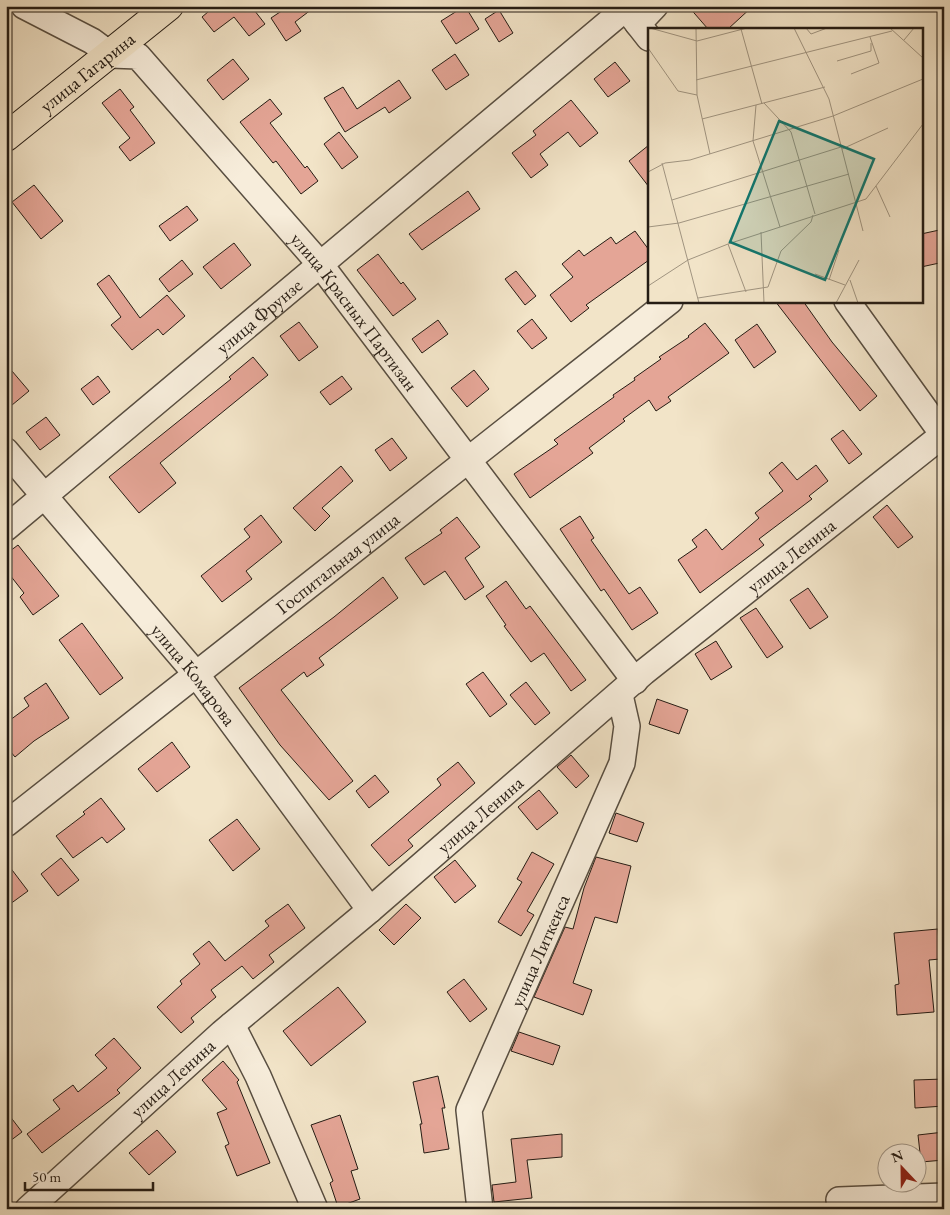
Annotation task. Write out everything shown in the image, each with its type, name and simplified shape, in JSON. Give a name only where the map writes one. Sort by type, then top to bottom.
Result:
[{"type":"main road","name":"улица Гагарина","points":[[6,137],[111,55],[169,6]]},
{"type":"street","points":[[24,6],[92,41],[111,55]]},
{"type":"street","name":"улица Фрунзе","points":[[6,528],[320,264],[634,19],[655,6]]},
{"type":"street","name":"улица Красных Партизан","points":[[111,55],[138,56],[320,264],[468,460],[627,688]]},
{"type":"street","name":"Госпитальная улица","points":[[6,824],[669,302]]},
{"type":"street","points":[[848,302],[943,435]]},
{"type":"street","name":"улица Ленина","points":[[28,1209],[232,1025],[370,910],[627,688],[943,435]]},
{"type":"street","name":"улица Комарова","points":[[6,451],[196,674],[370,910]]},
{"type":"street","name":"улица Литкенса","points":[[480,1209],[469,1110],[622,763],[626,726],[627,688]]},
{"type":"street","points":[[232,1025],[258,1076],[315,1209]]},
{"type":"street","points":[[839,1200],[944,1196]]},
{"type":"building","points":[[215,6],[251,6],[265,24],[249,36],[234,17],[214,32],[202,17]]},
{"type":"building","points":[[289,6],[316,6],[295,22],[301,31],[286,41],[271,18]]},
{"type":"building","points":[[465,6],[479,29],[456,44],[441,21]]},
{"type":"building","points":[[688,6],[753,6],[729,28],[707,28]]},
{"type":"building","points":[[499,10],[513,33],[499,42],[485,19]]},
{"type":"building","points":[[455,54],[469,75],[446,90],[432,70]]},
{"type":"building","points":[[233,59],[249,79],[223,100],[207,80]]},
{"type":"building","points":[[615,62],[630,81],[608,97],[594,79]]},
{"type":"building","points":[[399,80],[411,98],[389,113],[385,107],[345,132],[324,98],[343,87],[357,109]]},
{"type":"building","points":[[120,89],[134,107],[130,110],[155,143],[130,161],[119,147],[130,138],[102,103]]},
{"type":"building","points":[[270,99],[282,114],[270,123],[305,168],[307,166],[318,181],[301,194],[276,161],[273,163],[240,122]]},
{"type":"building","points":[[571,100],[598,133],[580,147],[568,132],[540,154],[548,165],[531,178],[512,153],[536,135],[533,131]]},
{"type":"building","points":[[339,132],[358,157],[342,169],[324,144]]},
{"type":"building","points":[[648,146],[648,186],[629,161]]},
{"type":"building","points":[[34,185],[63,221],[41,239],[12,202]]},
{"type":"building","points":[[468,191],[480,209],[422,250],[409,234]]},
{"type":"building","points":[[187,206],[198,220],[170,241],[159,226]]},
{"type":"building","points":[[944,229],[944,262],[922,267],[922,234]]},
{"type":"building","points":[[635,231],[648,249],[648,261],[586,305],[589,308],[571,322],[550,295],[573,277],[562,264],[579,250],[584,256],[611,237],[616,244]]},
{"type":"building","points":[[234,243],[251,265],[221,289],[203,267]]},
{"type":"building","points":[[378,254],[401,284],[403,282],[416,299],[393,316],[357,270]]},
{"type":"building","points":[[182,260],[193,274],[169,292],[159,279]]},
{"type":"building","points":[[516,271],[536,296],[525,305],[505,279]]},
{"type":"building","points":[[109,275],[140,318],[167,295],[185,316],[163,335],[158,329],[132,350],[111,325],[121,317],[97,284]]},
{"type":"building","points":[[776,302],[804,302],[832,342],[877,396],[860,411]]},
{"type":"building","points":[[532,319],[547,338],[532,349],[517,331]]},
{"type":"building","points":[[438,320],[448,334],[422,353],[412,339]]},
{"type":"building","points":[[299,322],[318,347],[299,361],[280,336]]},
{"type":"building","points":[[705,323],[729,353],[668,397],[671,401],[656,411],[649,400],[589,448],[593,453],[530,498],[514,474],[558,444],[554,440],[614,397],[613,395],[635,380],[634,378],[661,359],[659,357],[689,337]]},
{"type":"building","points":[[757,324],[776,352],[754,368],[735,340]]},
{"type":"building","points":[[253,357],[268,375],[160,463],[176,483],[139,513],[109,477],[231,379],[229,377]]},
{"type":"building","points":[[6,364],[29,391],[6,410]]},
{"type":"building","points":[[474,370],[489,389],[467,407],[451,388]]},
{"type":"building","points":[[98,376],[110,392],[93,405],[81,389]]},
{"type":"building","points":[[342,376],[352,389],[330,405],[320,392]]},
{"type":"building","points":[[46,417],[60,435],[40,450],[26,432]]},
{"type":"building","points":[[843,430],[862,454],[849,464],[831,439]]},
{"type":"building","points":[[392,438],[407,458],[390,471],[375,450]]},
{"type":"building","points":[[782,462],[797,480],[816,465],[828,481],[809,496],[812,499],[759,539],[764,545],[700,593],[678,560],[697,547],[692,540],[706,529],[722,550],[759,518],[755,513],[783,491],[769,473]]},
{"type":"building","points":[[341,466],[353,481],[322,508],[330,516],[315,531],[293,508]]},
{"type":"building","points":[[887,505],[913,537],[898,548],[873,517]]},
{"type":"building","points":[[261,515],[282,542],[246,571],[252,579],[222,602],[201,576],[250,537],[244,529]]},
{"type":"building","points":[[580,516],[594,538],[591,540],[629,594],[640,587],[658,613],[632,630],[604,589],[601,591],[560,529]]},
{"type":"building","points":[[457,517],[480,547],[465,558],[484,587],[465,600],[445,571],[424,585],[405,558],[442,533],[440,530]]},
{"type":"building","points":[[18,545],[59,596],[33,615],[20,597],[24,593],[6,570],[6,554]]},
{"type":"building","points":[[383,577],[398,598],[319,658],[324,665],[307,677],[304,672],[281,690],[353,781],[329,800],[280,745],[239,688],[334,617]]},
{"type":"building","points":[[506,581],[526,609],[530,606],[586,680],[571,691],[544,653],[531,662],[504,626],[506,625],[486,596]]},
{"type":"building","points":[[808,588],[828,617],[810,629],[790,600]]},
{"type":"building","points":[[756,608],[783,647],[767,658],[740,618]]},
{"type":"building","points":[[82,623],[123,678],[100,695],[59,640]]},
{"type":"building","points":[[716,641],[732,667],[711,680],[695,654]]},
{"type":"building","points":[[483,672],[507,704],[490,717],[466,684]]},
{"type":"building","points":[[526,682],[550,713],[535,725],[510,695]]},
{"type":"building","points":[[46,683],[69,718],[34,741],[15,757],[6,746],[6,723],[29,706],[24,698]]},
{"type":"building","points":[[657,699],[688,710],[679,734],[649,724]]},
{"type":"building","points":[[172,742],[190,767],[157,792],[138,769]]},
{"type":"building","points":[[571,755],[589,776],[576,788],[557,767]]},
{"type":"building","points":[[458,762],[475,783],[408,840],[413,846],[389,866],[371,845],[441,785],[437,779]]},
{"type":"building","points":[[375,775],[389,792],[369,808],[356,791]]},
{"type":"building","points":[[539,790],[558,813],[537,830],[518,807]]},
{"type":"building","points":[[101,798],[125,829],[107,843],[102,837],[73,858],[56,836],[85,814],[83,812]]},
{"type":"building","points":[[616,813],[644,823],[637,842],[609,833]]},
{"type":"building","points":[[237,819],[260,849],[233,871],[209,840]]},
{"type":"building","points":[[532,852],[554,864],[527,911],[534,915],[521,936],[498,922],[522,882],[517,879]]},
{"type":"building","points":[[596,857],[631,866],[617,923],[595,917],[573,983],[592,990],[583,1015],[534,997],[565,927],[573,929],[584,888]]},
{"type":"building","points":[[61,858],[79,880],[58,896],[41,874]]},
{"type":"building","points":[[455,860],[476,886],[455,903],[434,877]]},
{"type":"building","points":[[6,862],[28,891],[6,907]]},
{"type":"building","points":[[288,904],[305,928],[269,955],[274,962],[253,979],[242,966],[211,990],[216,997],[191,1018],[194,1022],[181,1033],[157,1007],[182,984],[180,981],[200,964],[193,954],[209,941],[225,961],[269,926],[265,921]]},
{"type":"building","points":[[406,904],[421,918],[394,945],[379,930]]},
{"type":"building","points":[[938,929],[940,959],[929,960],[934,1012],[897,1015],[895,985],[899,984],[894,933]]},
{"type":"building","points":[[464,979],[487,1009],[470,1022],[447,992]]},
{"type":"building","points":[[338,987],[366,1022],[311,1066],[283,1031]]},
{"type":"building","points":[[519,1032],[560,1046],[553,1065],[511,1051]]},
{"type":"building","points":[[114,1038],[141,1068],[117,1090],[120,1093],[42,1153],[27,1134],[60,1109],[53,1100],[73,1085],[78,1092],[107,1068],[95,1055]]},
{"type":"building","points":[[223,1061],[239,1080],[237,1082],[270,1163],[237,1176],[225,1146],[229,1144],[217,1113],[227,1109],[202,1080]]},
{"type":"building","points":[[438,1076],[445,1108],[442,1108],[449,1149],[424,1153],[420,1124],[422,1124],[413,1082]]},
{"type":"building","points":[[944,1079],[944,1106],[915,1108],[914,1080]]},
{"type":"building","points":[[6,1111],[22,1132],[6,1144]]},
{"type":"building","points":[[340,1115],[358,1169],[351,1171],[360,1199],[338,1207],[330,1183],[333,1181],[311,1125]]},
{"type":"building","points":[[157,1130],[176,1152],[149,1175],[129,1153]]},
{"type":"building","points":[[944,1132],[944,1160],[928,1161],[928,1142],[919,1142],[918,1135]]},
{"type":"building","points":[[562,1134],[562,1157],[527,1160],[532,1198],[494,1202],[492,1185],[516,1182],[511,1139]]}]
